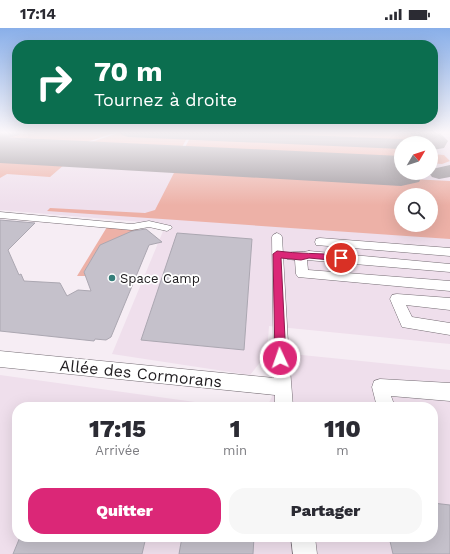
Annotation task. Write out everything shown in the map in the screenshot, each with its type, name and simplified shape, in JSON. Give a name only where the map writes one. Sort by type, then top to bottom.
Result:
[{"type":"street","points":[[0,215],[132,227],[149,224],[167,228]]},
{"type":"street","points":[[277,237],[283,402]]},
{"type":"street","points":[[320,242],[450,252]]},
{"type":"street","points":[[277,254],[295,256],[309,255],[450,268]]},
{"type":"street","points":[[295,256],[302,274],[450,286]]},
{"type":"street","points":[[450,304],[397,300],[407,323],[450,329]]},
{"type":"street","name":"Allée des Cormorans","points":[[0,359],[282,388]]},
{"type":"street","points":[[384,402],[380,387],[450,392]]},
{"type":"street","points":[[304,542],[305,554]]},
{"type":"shaded area","points":[[0,157],[394,157],[394,180],[438,180],[438,157],[450,157],[450,344],[269,326],[267,354],[250,375],[112,354],[166,224],[0,210]]},
{"type":"shaded area","points":[[293,157],[394,157],[394,162]]},
{"type":"shaded area","points":[[438,157],[446,157],[450,161],[442,164],[438,164]]},
{"type":"shaded area","points":[[0,158],[64,161],[65,164],[50,177],[7,174],[0,178]]},
{"type":"shaded area","points":[[177,167],[394,178],[394,180],[450,181],[450,239],[47,211],[50,208],[145,213],[155,210]]},
{"type":"shaded area","name":"Space Camp","points":[[107,227],[139,229],[101,245],[84,272],[86,276],[77,276]]},
{"type":"shaded area","points":[[292,354],[450,370],[450,554],[0,554],[0,375],[195,402],[12,402],[12,542],[438,542],[438,402],[269,402]]},
{"type":"building","name":"Space Camp","points":[[0,220],[35,223],[8,250],[19,275],[21,274],[24,281],[60,283],[67,296],[78,290],[91,291],[84,272],[100,245],[132,231],[146,229],[162,242],[149,245],[111,337],[106,340],[95,339],[94,341],[0,331]]},
{"type":"building","points":[[177,233],[252,239],[244,350],[141,340]]},
{"type":"building","points":[[438,504],[450,505],[450,554],[393,554],[390,542],[438,542]]},
{"type":"building","points":[[18,542],[145,542],[142,554],[13,554]]},
{"type":"building","points":[[181,542],[254,542],[253,554],[179,554]]},
{"type":"taxiway","points":[[439,173],[450,171]]},
{"type":"runway","points":[[125,157],[394,171]]},
{"type":"place","name":"Space Camp","points":[[112,278]]},
{"type":"route","points":[[280,358],[277,254],[301,257],[309,255],[341,258]]}]
